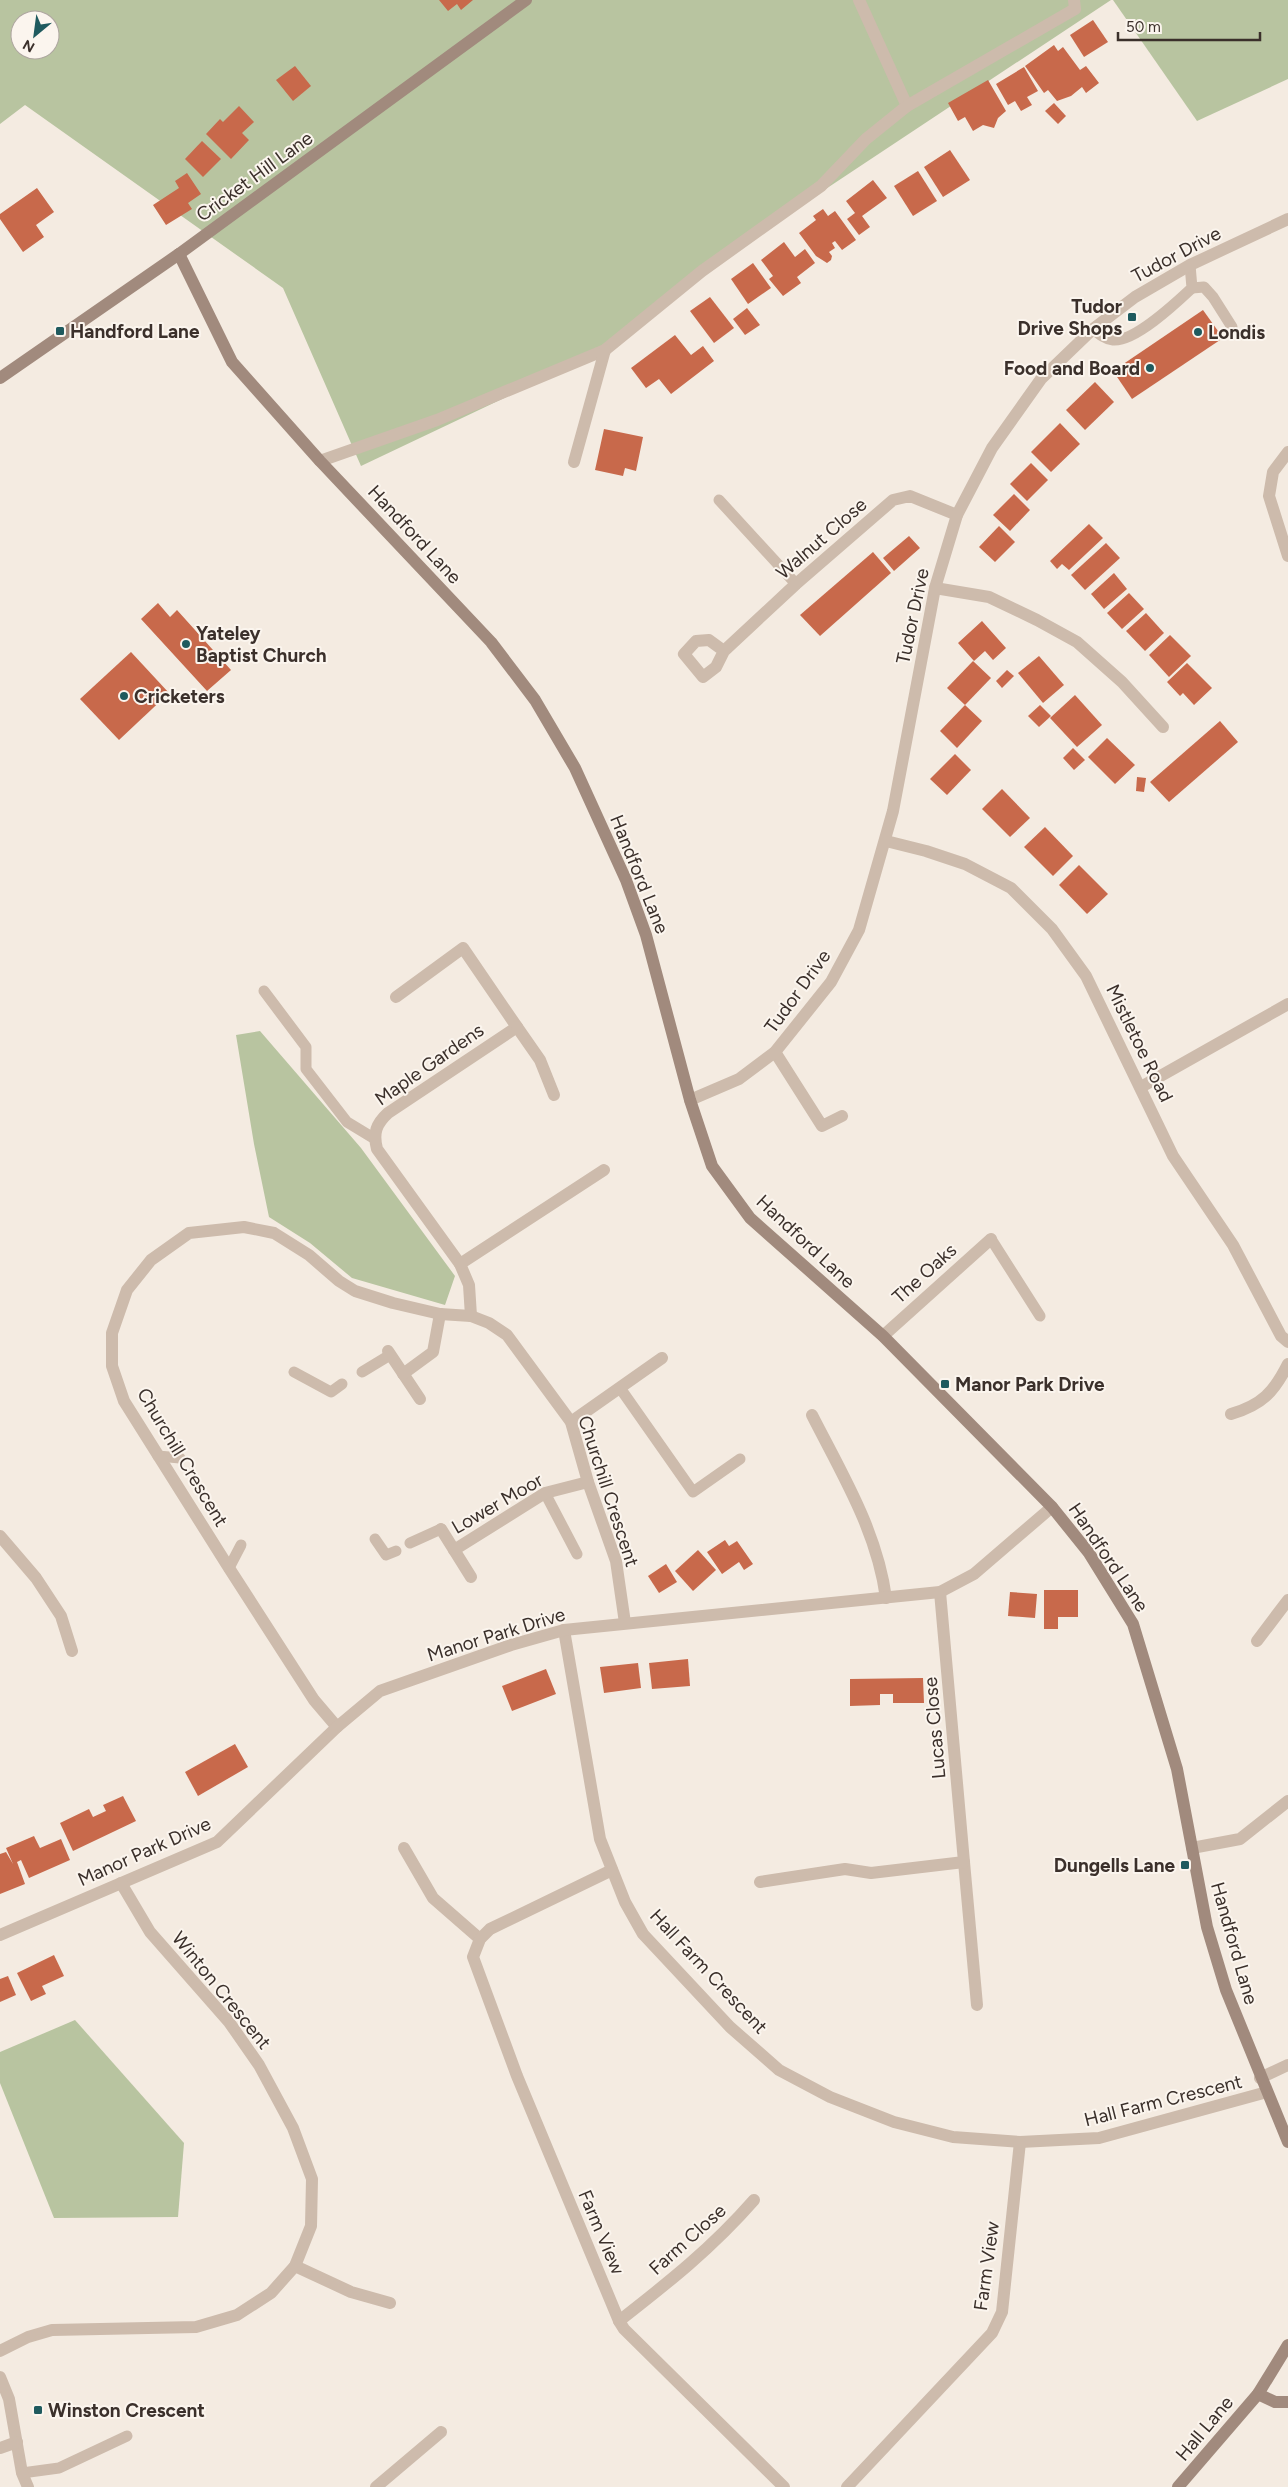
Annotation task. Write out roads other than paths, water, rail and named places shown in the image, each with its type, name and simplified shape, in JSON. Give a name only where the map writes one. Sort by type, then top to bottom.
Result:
[{"type":"street","name":"Cricket Hill Lane","points":[[0,378],[179,254],[526,0]]},
{"type":"street","points":[[859,0],[908,106]]},
{"type":"street","points":[[320,461],[437,420],[605,350],[702,271],[821,186],[866,139],[908,106],[1075,9],[1074,0]]},
{"type":"street","name":"Tudor Drive","points":[[690,1100],[739,1079],[775,1052],[831,982],[859,930],[886,841],[908,741],[935,588],[957,515],[992,448],[1041,379],[1093,329],[1135,297],[1190,265],[1288,219]]},
{"type":"street","name":"Handford Lane","points":[[179,254],[232,362],[320,461],[491,642],[535,700],[575,768],[626,880],[646,935],[690,1100],[712,1166],[750,1218],[883,1336],[1052,1507],[1089,1553],[1133,1624],[1177,1769],[1207,1927],[1226,1990],[1260,2078],[1288,2142]]},
{"type":"street","points":[[574,462],[605,350]]},
{"type":"street","points":[[1288,452],[1273,472],[1269,496],[1288,556]]},
{"type":"street","name":"Walnut Close","points":[[724,651],[796,584],[892,500],[910,496],[957,515]]},
{"type":"street","points":[[935,588],[989,597],[1077,642],[1122,682],[1163,727]]},
{"type":"street","name":"Mistletoe Road","points":[[886,841],[926,851],[965,864],[1011,888],[1052,930],[1086,976],[1173,1156],[1233,1246],[1281,1336],[1288,1342]]},
{"type":"street","points":[[396,997],[463,948],[540,1060],[554,1095]]},
{"type":"street","points":[[1140,1087],[1288,1004]]},
{"type":"street","name":"Maple Gardens","points":[[375,1139],[376,1129],[388,1113],[517,1026]]},
{"type":"street","points":[[775,1052],[822,1126],[842,1116]]},
{"type":"street","points":[[375,1139],[377,1149],[460,1264],[469,1285],[471,1316]]},
{"type":"street","points":[[460,1264],[604,1170]]},
{"type":"street","name":"Churchill Crescent","points":[[338,1727],[314,1700],[228,1568],[124,1401],[112,1366],[112,1333],[127,1290],[151,1260],[189,1233],[244,1227],[274,1233],[309,1255],[332,1276],[355,1290],[393,1303],[440,1314],[471,1316],[489,1323],[507,1335],[571,1422],[588,1482],[616,1561],[625,1623]]},
{"type":"street","name":"The Oaks","points":[[883,1336],[991,1239]]},
{"type":"street","points":[[403,1374],[433,1352],[440,1314]]},
{"type":"street","points":[[389,1353],[420,1399]]},
{"type":"street","points":[[571,1422],[662,1358]]},
{"type":"street","points":[[1231,1414],[1251,1408],[1276,1387],[1288,1364]]},
{"type":"street","points":[[812,1414],[851,1487],[882,1568],[886,1598]]},
{"type":"street","name":"Lower Moor","points":[[454,1550],[545,1493],[588,1482]]},
{"type":"street","name":"Manor Park Drive","points":[[0,1935],[217,1842],[338,1727],[380,1691],[511,1645],[564,1630],[940,1592],[974,1574],[1052,1507]]},
{"type":"street","name":"Lower Moor","points":[[441,1529],[471,1577]]},
{"type":"street","points":[[0,1536],[36,1578],[61,1616],[72,1651]]},
{"type":"street","name":"Lucas Close","points":[[940,1592],[977,2005]]},
{"type":"street","points":[[1257,1641],[1284,1602],[1288,1600]]},
{"type":"street","name":"Hall Farm Crescent","points":[[564,1630],[600,1839],[625,1902],[643,1934],[730,2027],[779,2070],[830,2097],[894,2122],[953,2137],[1020,2142],[1099,2138],[1267,2092]]},
{"type":"street","points":[[1192,1848],[1240,1839],[1288,1801]]},
{"type":"street","points":[[404,1848],[433,1898],[480,1939],[490,1930],[612,1870]]},
{"type":"street","points":[[760,1882],[845,1869],[871,1873],[964,1862]]},
{"type":"street","name":"Winton Crescent","points":[[0,2351],[28,2337],[52,2330],[196,2327],[236,2315],[271,2293],[295,2266],[311,2226],[312,2179],[294,2128],[259,2064],[229,2022],[150,1932],[121,1883]]},
{"type":"street","name":"Farm View","points":[[480,1939],[472,1957],[517,2076],[619,2321],[624,2329],[784,2487]]},
{"type":"street","points":[[1260,2078],[1288,2065]]},
{"type":"street","name":"Farm View","points":[[847,2487],[992,2333],[1002,2312],[1020,2142]]},
{"type":"street","name":"Farm Close","points":[[619,2321],[696,2260],[725,2234],[754,2200]]},
{"type":"street","points":[[295,2266],[351,2292],[390,2303]]},
{"type":"street","points":[[1288,2345],[1258,2394],[1275,2402],[1288,2402]]},
{"type":"street","points":[[0,2377],[9,2399],[22,2473],[28,2487]]},
{"type":"street","name":"Hall Lane","points":[[1178,2487],[1258,2394]]},
{"type":"street","points":[[376,2487],[441,2432]]},
{"type":"street","points":[[0,2448],[17,2442]]},
{"type":"lane","points":[[1190,265],[1192,288]]},
{"type":"lane","points":[[1093,329],[1103,337],[1115,340],[1125,338],[1154,320],[1192,288],[1204,288],[1214,297],[1232,327]]},
{"type":"lane","points":[[719,500],[796,584]]},
{"type":"lane","points":[[264,991],[306,1047],[306,1069],[347,1122],[375,1139]]},
{"type":"lane","points":[[991,1239],[1040,1316]]},
{"type":"lane","points":[[362,1372],[389,1353]]},
{"type":"lane","points":[[294,1372],[330,1392],[342,1384]]},
{"type":"lane","points":[[620,1388],[693,1492],[740,1459]]},
{"type":"lane","points":[[158,1456],[180,1458]]},
{"type":"lane","points":[[545,1493],[577,1554]]},
{"type":"lane","points":[[410,1542],[441,1529]]},
{"type":"lane","points":[[375,1539],[386,1555],[396,1551]]},
{"type":"lane","points":[[228,1568],[241,1545]]},
{"type":"lane","points":[[22,2473],[59,2468],[127,2436]]},
{"type":"place","name":"Tudor Drive Shops","points":[[1132,317]]},
{"type":"place","name":"Handford Lane","points":[[60,331]]},
{"type":"place","name":"Londis","points":[[1198,332]]},
{"type":"place","name":"Food and Board","points":[[1150,368]]},
{"type":"place","name":"Yateley Baptist Church","points":[[186,644]]},
{"type":"place","name":"Cricketers","points":[[124,696]]},
{"type":"place","name":"Manor Park Drive","points":[[945,1384]]},
{"type":"place","name":"Dungells Lane","points":[[1185,1865]]},
{"type":"place","name":"Winston Crescent","points":[[38,2410]]}]
